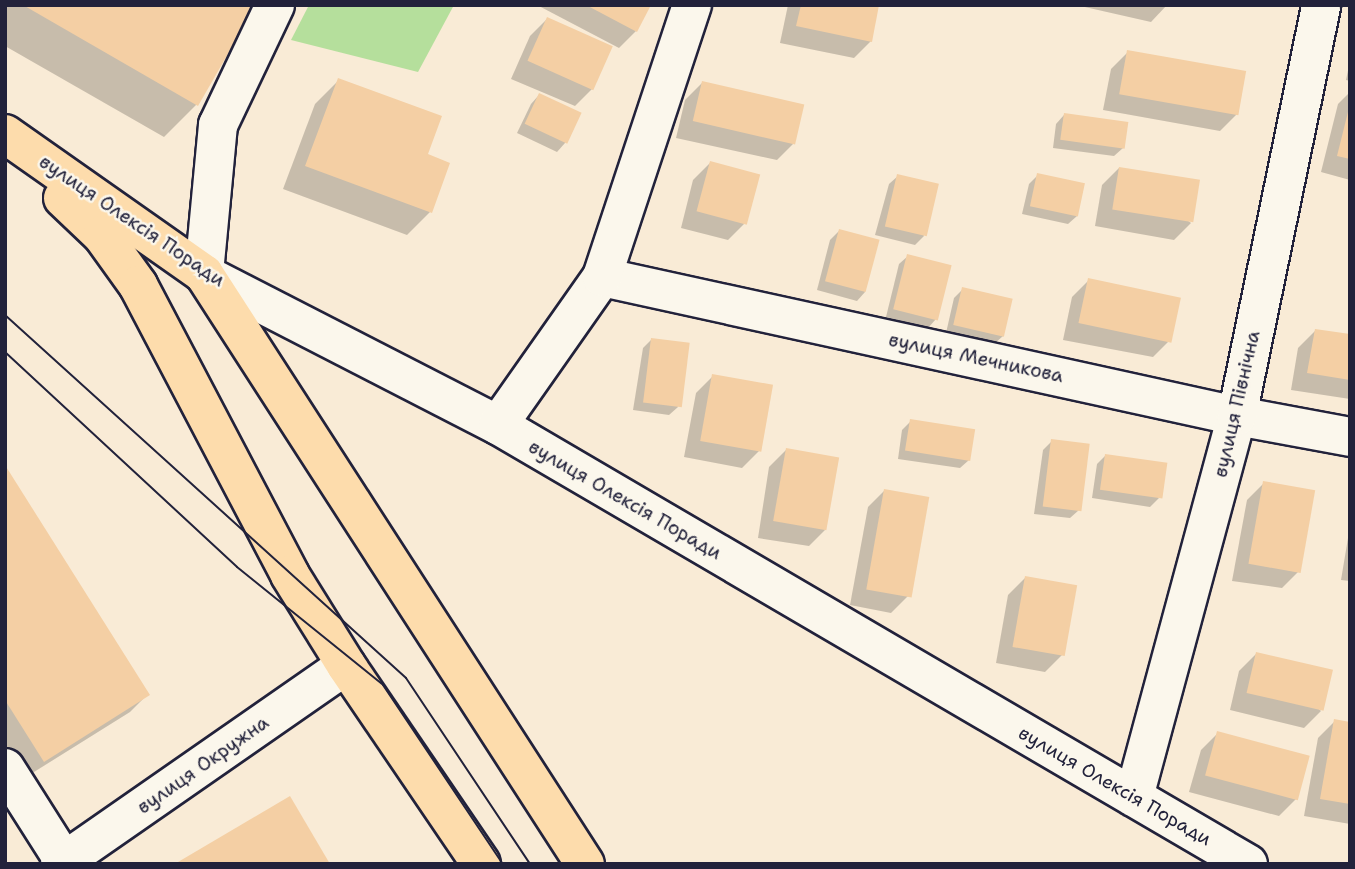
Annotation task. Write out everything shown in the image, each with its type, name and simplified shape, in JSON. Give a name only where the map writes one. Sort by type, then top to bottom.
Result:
[{"type":"main road","name":"вулиця Олексія Поради","points":[[5,134],[204,274]]},
{"type":"main road","points":[[5,146],[102,236],[138,285],[290,575],[346,666],[481,864]]},
{"type":"main road","points":[[204,274],[585,864]]},
{"type":"street","points":[[204,274],[218,125],[275,5]]},
{"type":"street","points":[[498,425],[602,276],[692,5]]},
{"type":"street","name":"вулиця Північна","points":[[1134,797],[1237,416],[1321,5]]},
{"type":"street","name":"вулиця Олексія Поради","points":[[204,274],[498,425],[1248,864]]},
{"type":"street","name":"вулиця Мечникова","points":[[602,276],[1237,416],[1350,437]]},
{"type":"street","name":"вулиця Окружна","points":[[62,862],[346,666]]},
{"type":"street","points":[[5,768],[62,862]]},
{"type":"green space","points":[[309,5],[454,5],[418,72],[291,40]]},
{"type":"building","points":[[23,5],[256,5],[198,106]]},
{"type":"building","points":[[586,5],[651,5],[637,32]]},
{"type":"building","points":[[801,5],[879,5],[872,42],[796,26]]},
{"type":"building","points":[[547,17],[613,46],[593,90],[527,61]]},
{"type":"building","points":[[1127,50],[1246,71],[1238,115],[1119,94]]},
{"type":"building","points":[[338,78],[442,116],[428,154],[450,163],[432,213],[305,166]]},
{"type":"building","points":[[702,81],[804,105],[795,145],[693,121]]},
{"type":"building","points":[[539,93],[582,113],[567,144],[525,124]]},
{"type":"building","points":[[1350,108],[1350,159],[1337,156]]},
{"type":"building","points":[[1064,113],[1128,122],[1125,149],[1060,140]]},
{"type":"building","points":[[710,161],[760,174],[747,225],[697,211]]},
{"type":"building","points":[[1119,167],[1200,180],[1193,222],[1112,209]]},
{"type":"building","points":[[1037,173],[1085,183],[1078,216],[1030,206]]},
{"type":"building","points":[[897,174],[939,184],[927,236],[885,227]]},
{"type":"building","points":[[839,229],[880,240],[866,292],[825,281]]},
{"type":"building","points":[[907,254],[952,265],[938,320],[893,309]]},
{"type":"building","points":[[1088,278],[1181,298],[1171,343],[1078,323]]},
{"type":"building","points":[[962,287],[1013,299],[1004,337],[953,325]]},
{"type":"building","points":[[1315,329],[1350,334],[1350,380],[1307,373]]},
{"type":"building","points":[[651,338],[690,343],[682,407],[643,403]]},
{"type":"building","points":[[712,374],[773,385],[761,452],[700,441]]},
{"type":"building","points":[[910,419],[975,429],[970,461],[905,451]]},
{"type":"building","points":[[1051,439],[1090,444],[1081,511],[1043,506]]},
{"type":"building","points":[[786,448],[839,457],[826,530],[773,521]]},
{"type":"building","points":[[1105,454],[1167,463],[1162,498],[1100,490]]},
{"type":"building","points":[[5,465],[150,695],[44,762],[5,700]]},
{"type":"building","points":[[1263,481],[1315,490],[1301,573],[1248,564]]},
{"type":"building","points":[[884,489],[929,497],[912,597],[866,589]]},
{"type":"building","points":[[1025,576],[1077,585],[1065,656],[1012,647]]},
{"type":"building","points":[[1256,652],[1333,670],[1324,711],[1247,693]]},
{"type":"building","points":[[1334,719],[1350,722],[1350,804],[1320,799]]},
{"type":"building","points":[[1217,731],[1310,756],[1298,800],[1205,775]]},
{"type":"building","points":[[290,796],[330,864],[179,864],[178,862]]},
{"type":"tram line","points":[[5,315],[406,678],[530,864]]},
{"type":"tram line","points":[[5,352],[237,567],[383,685],[503,864]]}]
